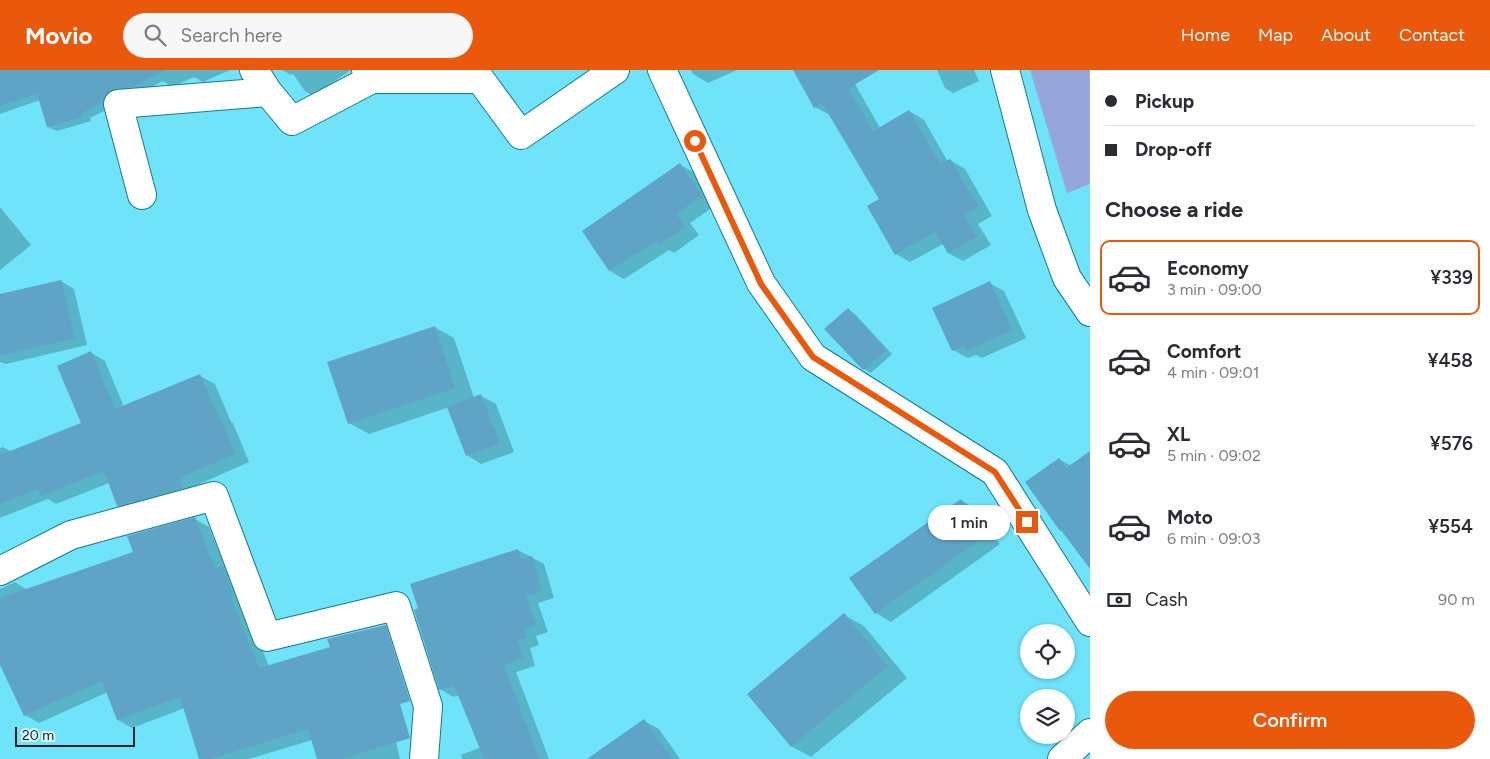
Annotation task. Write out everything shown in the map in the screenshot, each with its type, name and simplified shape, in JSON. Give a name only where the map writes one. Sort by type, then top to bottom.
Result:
[{"type":"street","points":[[142,195],[118,104],[261,81],[292,121],[369,74],[480,79],[521,135],[614,70]]},
{"type":"street","points":[[662,70],[761,284],[813,357],[995,472],[1090,622]]},
{"type":"street","points":[[1005,70],[1042,210],[1067,278],[1090,312]]},
{"type":"street","points":[[0,571],[72,535],[214,496],[267,637],[396,606],[428,706],[424,759]]},
{"type":"street","points":[[1062,759],[1090,733]]},
{"type":"shaded area","points":[[1030,70],[1090,70],[1090,184],[1067,193]]},
{"type":"building","points":[[0,70],[167,70],[133,87],[117,88],[109,91],[103,102],[82,113],[83,117],[47,127],[37,94],[0,106]]},
{"type":"building","points":[[793,70],[879,70],[849,88],[873,131],[909,110],[940,164],[950,159],[979,207],[964,215],[977,237],[948,253],[935,232],[895,255],[867,206],[879,199],[822,103],[814,108]]},
{"type":"building","points":[[680,163],[702,196],[676,214],[686,227],[659,245],[656,241],[609,271],[582,231]]},
{"type":"building","points":[[61,280],[75,338],[0,356],[0,294]]},
{"type":"building","points":[[990,281],[1012,330],[967,351],[964,346],[952,351],[932,308]]},
{"type":"building","points":[[848,308],[886,350],[863,370],[824,329]]},
{"type":"building","points":[[435,326],[455,388],[348,424],[327,362]]},
{"type":"building","points":[[91,351],[115,409],[200,374],[236,454],[179,478],[183,488],[117,506],[104,471],[41,496],[38,489],[0,504],[0,455],[81,423],[57,366]]},
{"type":"building","points":[[481,394],[500,444],[466,456],[447,407]]},
{"type":"building","points":[[1090,451],[1090,569],[1025,482],[1059,458],[1066,468]]},
{"type":"building","points":[[961,499],[987,535],[875,614],[849,578]]},
{"type":"building","points":[[195,517],[215,568],[223,566],[233,596],[231,597],[259,668],[330,647],[327,639],[386,625],[410,701],[400,704],[410,738],[341,759],[317,759],[308,729],[210,759],[199,759],[180,697],[117,720],[102,681],[24,716],[0,665],[0,598],[133,552],[127,536]]},
{"type":"building","points":[[518,549],[521,559],[532,556],[542,591],[526,596],[536,625],[524,629],[527,638],[518,640],[523,658],[504,665],[539,759],[484,759],[454,685],[439,690],[414,610],[418,608],[410,584]]},
{"type":"building","points":[[844,613],[888,666],[791,747],[747,694]]},
{"type":"building","points":[[644,719],[672,759],[587,759]]},
{"type":"route","points":[[695,141],[761,284],[813,357],[884,400],[995,472],[1027,522]]}]
